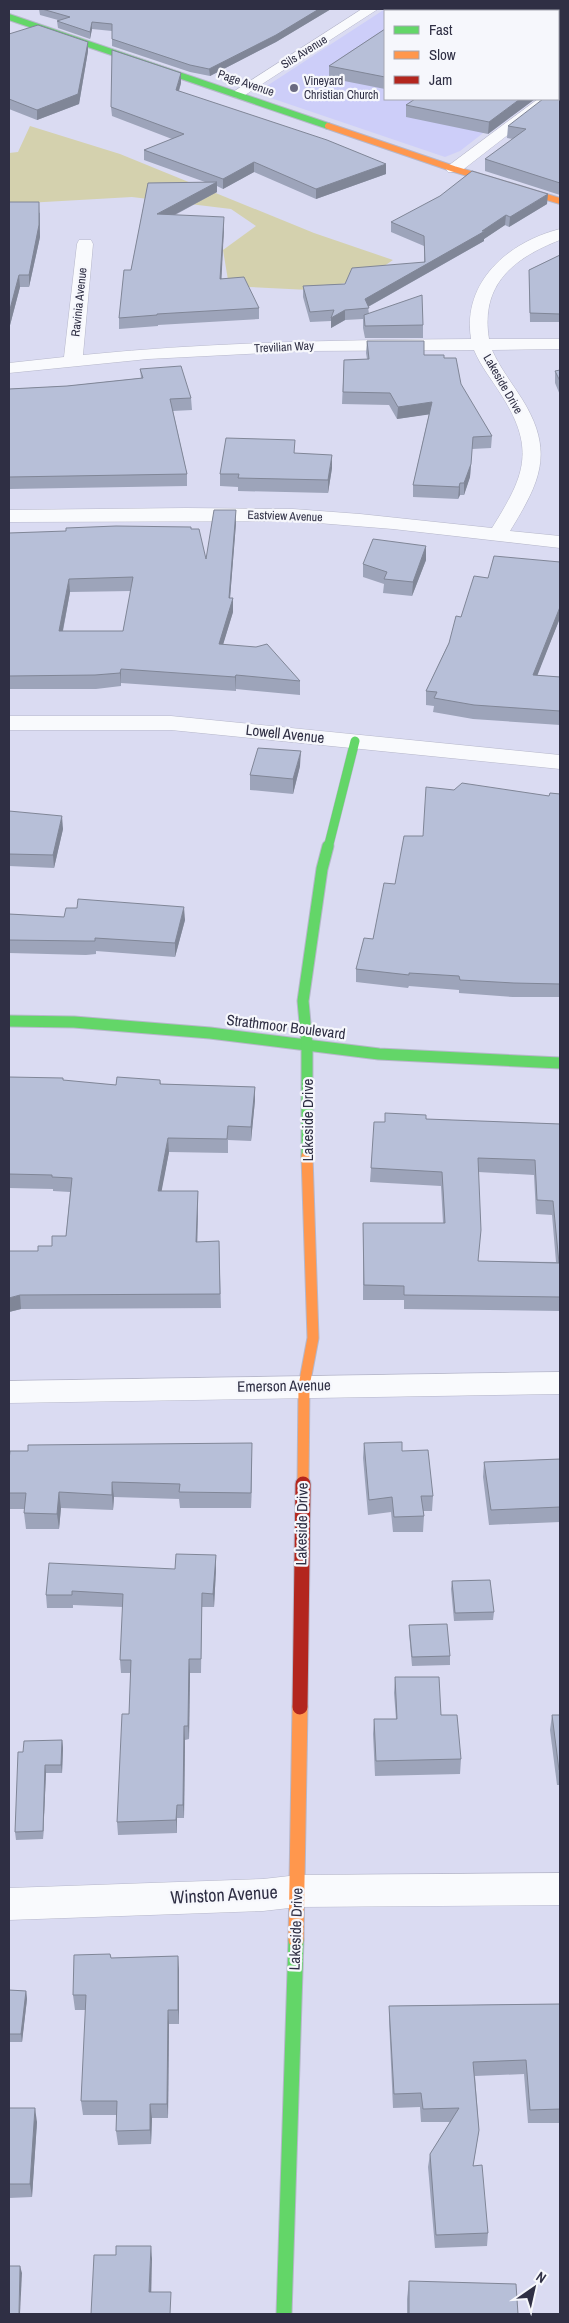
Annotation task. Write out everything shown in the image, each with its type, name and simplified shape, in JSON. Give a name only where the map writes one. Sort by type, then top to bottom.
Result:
[{"type":"street","name":"Sils Avenue","points":[[237,94],[371,9]]},
{"type":"street","name":"Page Avenue","points":[[9,17],[454,169],[560,201]]},
{"type":"street","points":[[454,169],[545,100]]},
{"type":"street","name":"Lakeside Drive","points":[[497,536],[522,496],[532,466],[532,445],[520,408],[485,354],[478,337],[483,292],[491,278],[517,253],[560,234]]},
{"type":"street","name":"Ravinia Avenue","points":[[73,361],[85,244]]},
{"type":"street","name":"Trevilian Way","points":[[9,368],[73,361],[306,346],[560,344]]},
{"type":"street","name":"Eastview Avenue","points":[[9,516],[294,515],[366,520],[560,542]]},
{"type":"street","name":"Lowell Avenue","points":[[9,723],[171,723],[560,762]]},
{"type":"street","name":"Lakeside Drive","points":[[284,2314],[298,1891],[304,1386],[313,1338],[307,1147],[307,1046],[303,1001],[322,869],[354,741]]},
{"type":"street","name":"Strathmoor Boulevard","points":[[9,1021],[74,1022],[200,1032],[379,1054],[560,1063]]},
{"type":"street","name":"Emerson Avenue","points":[[9,1392],[560,1383]]},
{"type":"street","name":"Winston Avenue","points":[[9,1904],[262,1895],[298,1891],[560,1888]]},
{"type":"shaded area","points":[[385,9],[437,9],[441,10],[384,10],[384,100],[526,100],[460,151],[445,157],[256,93]]},
{"type":"shaded area","points":[[30,126],[120,154],[314,233],[393,260],[365,279],[309,290],[229,286],[223,250],[256,226],[231,209],[132,197],[9,204],[9,153],[18,152]]},
{"type":"building","points":[[42,9],[319,9],[276,35],[209,69],[190,65],[112,39],[112,24],[92,22],[90,32],[57,21],[70,17]]},
{"type":"building","points":[[416,9],[481,9],[480,10],[414,10]]},
{"type":"building","points":[[38,25],[88,42],[78,94],[37,110],[9,99],[9,34]]},
{"type":"building","points":[[384,30],[384,77],[329,66]]},
{"type":"building","points":[[560,34],[560,183],[485,159],[526,129],[508,126],[542,100],[559,100]]},
{"type":"building","points":[[112,50],[181,73],[176,90],[327,140],[386,164],[316,189],[254,162],[223,179],[144,150],[184,134],[111,107]]},
{"type":"building","points":[[414,100],[519,100],[489,122],[406,105]]},
{"type":"building","points":[[472,171],[548,194],[510,217],[506,215],[482,231],[485,231],[365,299],[369,308],[345,310],[331,318],[334,310],[310,312],[303,286],[345,284],[352,268],[425,262],[424,236],[391,222],[440,196]]},
{"type":"building","points":[[217,182],[157,214],[224,217],[220,279],[244,277],[259,308],[119,318],[124,270],[131,270],[148,183]]},
{"type":"building","points":[[9,202],[39,202],[39,225],[29,275],[19,275],[9,313]]},
{"type":"building","points":[[560,255],[560,314],[530,313],[529,270]]},
{"type":"building","points":[[422,295],[423,325],[365,326],[364,315]]},
{"type":"building","points":[[367,341],[424,341],[424,355],[444,355],[444,358],[456,358],[461,384],[492,436],[473,437],[471,464],[464,483],[460,483],[459,487],[413,485],[432,402],[398,407],[390,393],[343,392],[344,360],[369,359]]},
{"type":"building","points":[[181,366],[191,398],[170,399],[187,474],[9,477],[9,389],[67,386],[143,378],[140,369]]},
{"type":"building","points":[[560,370],[560,381],[555,371]]},
{"type":"building","points":[[226,438],[295,440],[294,453],[332,455],[328,480],[238,478],[239,474],[220,474]]},
{"type":"building","points":[[214,510],[236,510],[229,598],[233,598],[219,644],[256,647],[267,644],[300,681],[236,675],[235,677],[121,669],[120,673],[95,675],[9,676],[9,533],[66,531],[66,528],[116,526],[191,527],[191,529],[199,529],[206,559]],"holes":[[[133,577],[123,631],[59,631],[69,579]]]},
{"type":"building","points":[[373,539],[426,546],[413,582],[384,579],[387,572],[363,564]]},
{"type":"building","points":[[494,556],[560,562],[560,607],[533,675],[560,677],[560,711],[474,705],[434,698],[437,692],[426,691],[449,643],[456,616],[461,617],[474,576],[488,578]]},
{"type":"building","points":[[258,748],[301,751],[293,779],[250,775]]},
{"type":"building","points":[[462,783],[549,796],[550,793],[560,794],[560,984],[460,980],[459,976],[409,973],[409,975],[356,969],[364,938],[373,939],[384,883],[395,884],[404,836],[423,836],[426,787],[454,790]]},
{"type":"building","points":[[9,811],[62,816],[53,855],[9,854]]},
{"type":"building","points":[[78,899],[184,907],[175,943],[95,938],[95,941],[9,940],[9,914],[64,917],[66,908],[77,908]]},
{"type":"building","points":[[9,1077],[63,1078],[63,1080],[116,1085],[117,1077],[160,1080],[160,1084],[255,1087],[251,1127],[228,1126],[227,1139],[168,1138],[158,1191],[198,1191],[196,1242],[219,1241],[220,1294],[20,1295],[9,1298],[9,1251],[38,1251],[38,1246],[52,1246],[52,1236],[66,1236],[72,1178],[52,1177],[52,1175],[9,1174]]},
{"type":"building","points":[[385,1113],[426,1115],[426,1119],[560,1124],[560,1297],[404,1295],[404,1286],[364,1285],[363,1223],[445,1223],[442,1172],[371,1168],[374,1122],[385,1122]],"holes":[[[478,1158],[535,1160],[537,1200],[553,1201],[559,1263],[478,1261],[481,1230]]]},
{"type":"building","points":[[402,1442],[402,1451],[428,1450],[433,1496],[421,1496],[424,1516],[394,1517],[392,1497],[369,1500],[364,1443]]},
{"type":"building","points":[[252,1443],[251,1493],[179,1492],[180,1484],[112,1482],[112,1495],[59,1492],[57,1514],[24,1513],[26,1493],[9,1493],[10,1451],[28,1451],[28,1445]]},
{"type":"building","points":[[560,1459],[560,1507],[491,1510],[484,1462]]},
{"type":"building","points":[[176,1554],[216,1555],[213,1594],[202,1593],[201,1659],[189,1659],[188,1726],[184,1726],[183,1805],[177,1805],[176,1820],[117,1822],[122,1714],[129,1714],[131,1660],[120,1660],[123,1594],[72,1591],[72,1595],[46,1595],[49,1563],[175,1569]]},
{"type":"building","points":[[490,1580],[494,1612],[455,1613],[452,1581]]},
{"type":"building","points":[[447,1624],[450,1656],[412,1657],[409,1625]]},
{"type":"building","points":[[395,1677],[439,1677],[441,1715],[457,1715],[461,1759],[376,1761],[374,1719],[397,1719]]},
{"type":"building","points":[[552,1715],[560,1715],[560,1770],[559,1770]]},
{"type":"building","points":[[62,1740],[61,1765],[45,1765],[43,1831],[15,1832],[18,1752],[23,1752],[24,1741]]},
{"type":"building","points":[[110,1954],[111,1958],[178,1956],[178,2010],[168,2010],[167,2104],[150,2104],[150,2130],[116,2131],[117,2101],[81,2101],[86,1995],[73,1995],[74,1955]]},
{"type":"building","points":[[9,1990],[26,1991],[21,2034],[9,2034]]},
{"type":"building","points":[[560,2004],[560,2109],[530,2110],[526,2060],[473,2062],[479,2130],[473,2166],[482,2165],[488,2233],[436,2235],[430,2154],[459,2108],[423,2109],[421,2093],[394,2094],[389,2006]]},
{"type":"building","points":[[9,2108],[35,2108],[30,2184],[9,2184]]},
{"type":"building","points":[[116,2246],[151,2246],[149,2292],[171,2292],[170,2314],[91,2314],[94,2255],[116,2255]]},
{"type":"building","points":[[9,2266],[20,2266],[19,2314],[9,2314]]},
{"type":"building","points":[[409,2281],[516,2284],[518,2314],[409,2314]]},
{"type":"traffic: fast","points":[[9,17],[328,126]]},
{"type":"traffic: fast","points":[[307,1156],[307,1045],[303,1001],[322,869],[355,741]]},
{"type":"traffic: fast","points":[[9,1021],[74,1022],[210,1033],[379,1054],[560,1063]]},
{"type":"traffic: fast","points":[[284,2314],[296,1940]]},
{"type":"traffic: slow","points":[[328,126],[454,169],[560,201]]},
{"type":"traffic: slow","points":[[303,1484],[304,1386],[313,1338],[307,1156]]},
{"type":"traffic: slow","points":[[296,1940],[300,1707]]},
{"type":"traffic: jam","points":[[300,1707],[303,1484]]},
{"type":"place","name":"Vineyard Christian Church","points":[[294,88]]}]
